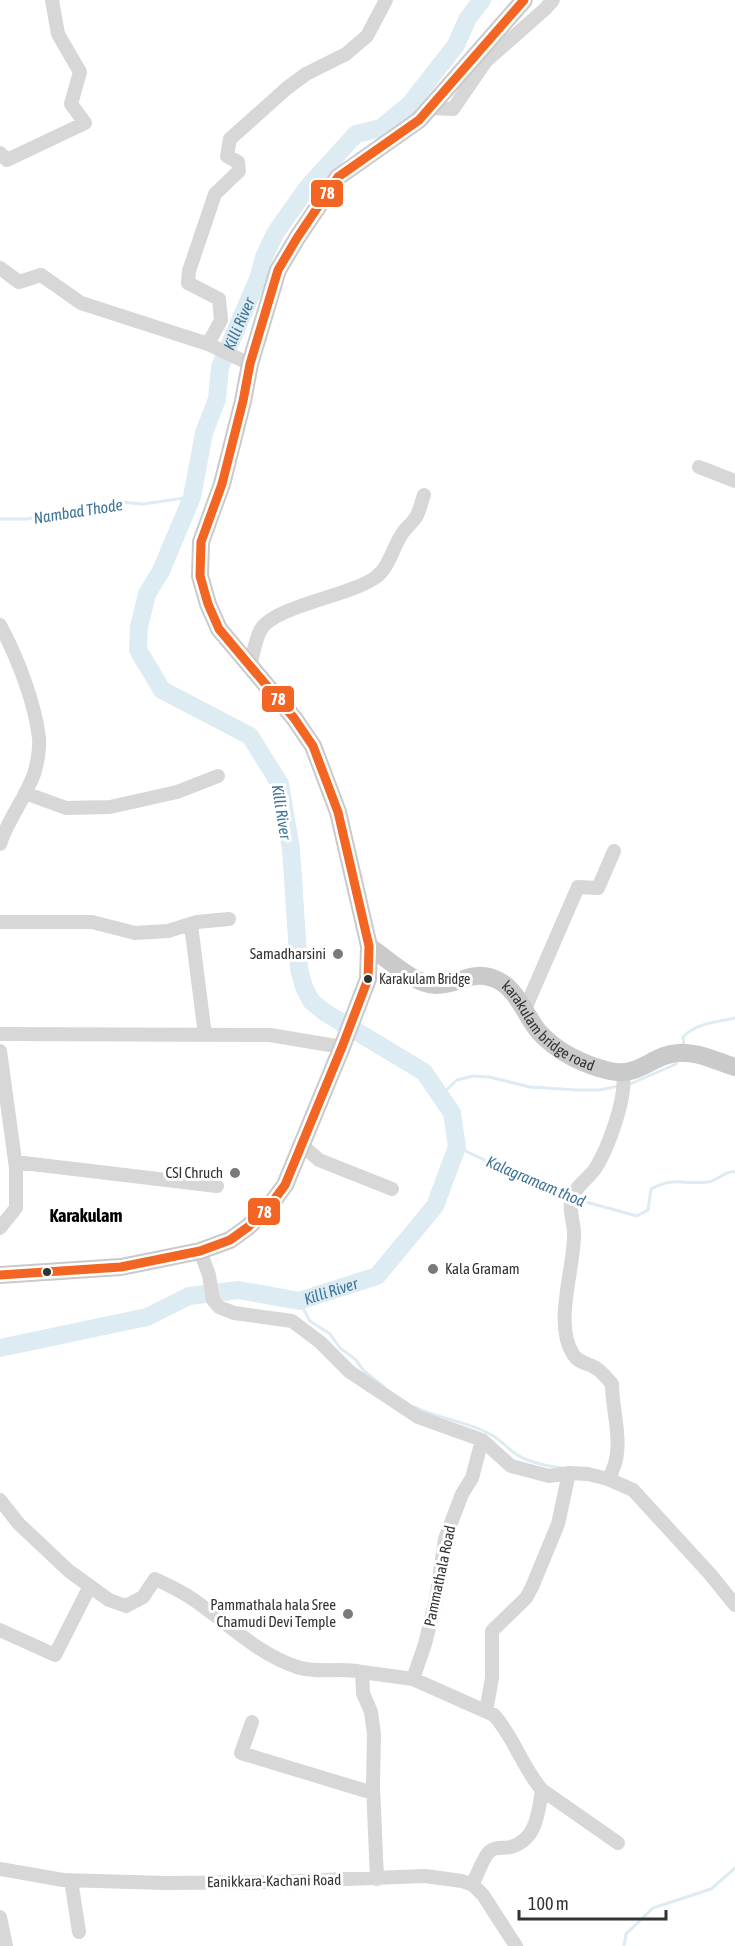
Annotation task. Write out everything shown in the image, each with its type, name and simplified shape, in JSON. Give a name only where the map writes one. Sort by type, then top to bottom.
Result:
[{"type":"main road","points":[[0,1275],[121,1267],[201,1251],[230,1240],[249,1227],[268,1208],[285,1185],[302,1145],[362,998],[368,979],[369,946],[338,812],[325,774],[313,746],[294,718],[219,629],[200,576],[201,542],[222,484],[250,364],[278,270],[338,177],[419,120],[524,0]]},
{"type":"main road","name":"karakulam bridge road","points":[[369,946],[417,980],[434,985],[454,982],[478,974],[502,983],[525,1009],[539,1032],[563,1053],[589,1065],[623,1074]]},
{"type":"main road","points":[[623,1074],[681,1053],[734,1063]]},
{"type":"street","points":[[0,153],[7,160],[85,123],[71,104],[80,72],[58,34],[52,0]]},
{"type":"street","points":[[208,344],[221,320],[219,299],[189,283],[189,272],[215,194],[239,171],[238,162],[227,156],[230,139],[296,81],[318,67],[340,58],[367,36],[386,0]]},
{"type":"street","points":[[429,108],[453,109],[486,61],[553,0]]},
{"type":"street","points":[[0,268],[19,282],[41,275],[81,303],[208,344],[250,364]]},
{"type":"street","points":[[699,467],[735,481]]},
{"type":"street","points":[[250,666],[261,630],[269,620],[309,602],[330,597],[373,579],[384,570],[403,531],[416,518],[424,495]]},
{"type":"street","points":[[0,625],[24,683],[39,740],[35,772],[25,794],[3,826],[0,844]]},
{"type":"street","points":[[25,794],[66,808],[110,807],[177,792],[218,776]]},
{"type":"street","points":[[525,1009],[578,887],[598,888],[614,851]]},
{"type":"street","points":[[0,922],[93,922],[135,933],[168,931],[197,922],[229,919]]},
{"type":"street","points":[[191,925],[205,1035]]},
{"type":"street","points":[[0,1034],[270,1035],[342,1047]]},
{"type":"street","points":[[0,1051],[15,1162],[16,1208],[0,1228]]},
{"type":"street","points":[[610,1475],[617,1439],[612,1384],[595,1367],[574,1358],[568,1346],[565,1325],[574,1234],[572,1197],[596,1168],[618,1116],[625,1084],[623,1074]]},
{"type":"street","points":[[302,1145],[319,1160],[392,1189]]},
{"type":"street","points":[[15,1162],[217,1186]]},
{"type":"street","points":[[201,1251],[209,1275],[213,1300],[219,1306],[234,1313],[292,1321],[320,1342],[350,1372],[418,1417],[482,1440],[511,1466],[549,1476],[569,1473],[610,1475],[633,1490],[710,1574],[735,1605]]},
{"type":"street","name":"Pammathala Road","points":[[413,1679],[425,1644],[436,1599],[445,1539],[462,1494],[472,1478],[482,1440]]},
{"type":"street","points":[[486,1711],[492,1678],[492,1630],[526,1598],[532,1587],[558,1524],[569,1473]]},
{"type":"street","points":[[0,1500],[19,1524],[69,1571],[109,1600],[126,1606],[143,1597],[155,1579],[188,1596],[247,1641],[283,1662],[300,1668],[350,1669],[413,1679],[495,1715],[502,1723],[531,1777],[542,1790],[618,1842]]},
{"type":"street","points":[[2,1636],[55,1655],[90,1586]]},
{"type":"street","points":[[362,1672],[363,1693],[371,1712],[374,1734],[373,1793],[377,1878]]},
{"type":"street","points":[[252,1722],[241,1753],[373,1793]]},
{"type":"street","points":[[516,1946],[483,1895],[472,1885],[489,1852],[499,1847],[518,1844],[530,1836],[542,1790]]},
{"type":"street","name":"Eanikkara-Kachani Road","points":[[0,1869],[71,1880],[166,1883],[425,1876],[462,1881],[472,1885]]},
{"type":"street","points":[[71,1880],[79,1932]]},
{"type":"street","points":[[0,1917],[6,1946]]},
{"type":"waterway","name":"Killi River","points":[[0,1348],[147,1317],[189,1296],[239,1290],[299,1301],[377,1276],[435,1206],[457,1147],[452,1113],[424,1072],[326,1013],[311,1001],[299,969],[291,849],[280,784],[250,736],[162,690],[138,650],[139,627],[147,594],[161,571],[192,497],[204,433],[217,399],[220,367],[276,232],[307,188],[356,134],[381,128],[410,104],[456,45],[468,18],[482,0]]},
{"type":"waterway","name":"Nambad Thode","points":[[0,519],[27,519],[120,502],[143,504],[192,497]]},
{"type":"waterway","points":[[684,1046],[683,1037],[688,1032],[707,1024],[735,1018]]},
{"type":"waterway","points":[[628,1085],[676,1064],[677,1061]]},
{"type":"waterway","points":[[440,1096],[457,1080],[473,1076],[489,1077],[530,1087],[600,1090],[619,1086]]},
{"type":"waterway","name":"Kalagramam thod","points":[[457,1147],[569,1197]]},
{"type":"waterway","name":"Kalagramam thod","points":[[575,1199],[637,1216],[648,1210],[651,1189],[659,1185],[673,1182],[708,1182],[735,1172]]},
{"type":"waterway","points":[[299,1301],[310,1321],[330,1334],[340,1348],[384,1387]]},
{"type":"waterway","points":[[415,1407],[494,1436],[527,1460],[561,1468]]},
{"type":"waterway","points":[[624,1946],[626,1934],[653,1908],[711,1889],[735,1868]]},
{"type":"transit line","name":"78","points":[[0,1275],[121,1267],[200,1251],[230,1240],[268,1208],[285,1185],[342,1047],[368,979],[369,946],[338,812],[313,746],[294,718],[219,629],[208,604],[200,576],[201,542],[222,484],[250,364],[278,270],[297,238],[338,177],[419,120],[524,0]]},
{"type":"place","name":"Samadharsini","points":[[338,954]]},
{"type":"place","name":"Karakulam Bridge","points":[[368,979]]},
{"type":"place","name":"CSI Chruch","points":[[235,1173]]},
{"type":"place","name":"Kala Gramam","points":[[433,1269]]},
{"type":"place","name":"Pammathala hala Sree Chamudi Devi Temple","points":[[348,1614]]},
{"type":"district","name":"Karakulam","points":[[86,1216]]}]
